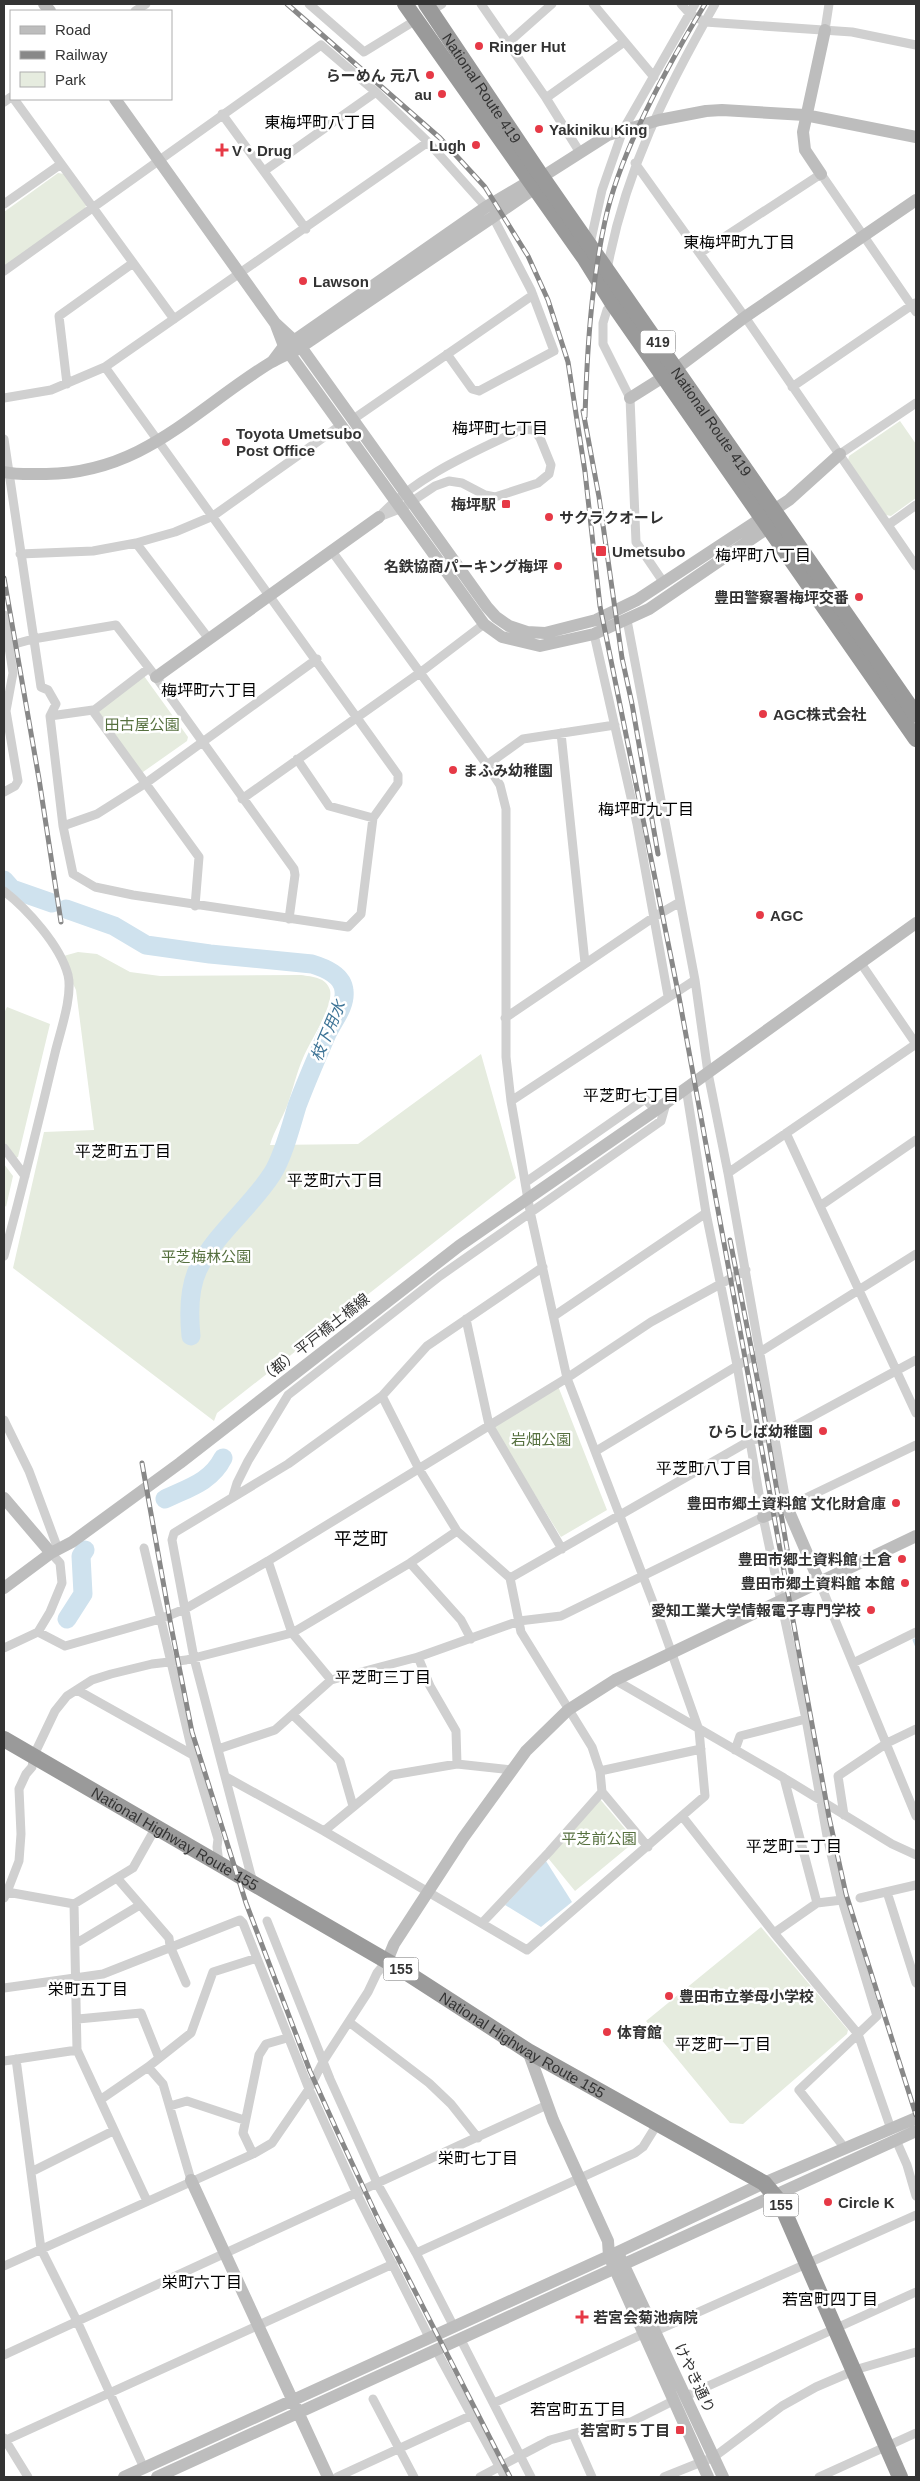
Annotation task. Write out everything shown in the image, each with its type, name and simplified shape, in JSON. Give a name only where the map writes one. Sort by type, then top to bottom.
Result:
[{"type":"highway","name":"National Route 419","points":[[404,4],[535,182],[590,244],[671,372],[771,517],[916,739]]},
{"type":"highway","name":"National Route 419","points":[[433,6],[535,182],[613,304],[671,372]]},
{"type":"highway","name":"National Route 419","points":[[771,517],[916,715]]},
{"type":"highway","name":"National Highway Route 155","points":[[4,1739],[387,1961],[528,2051],[764,2183],[775,2196],[807,2264],[900,2477]]},
{"type":"street","points":[[309,4],[364,52],[416,20]]},
{"type":"street","points":[[482,4],[580,151]]},
{"type":"street","points":[[508,43],[552,4]]},
{"type":"street","points":[[592,4],[654,77]]},
{"type":"street","points":[[681,4],[690,14],[705,22],[852,32],[916,45]]},
{"type":"street","points":[[590,244],[602,190],[623,130],[695,4]]},
{"type":"street","points":[[607,270],[614,232],[635,163],[653,122],[715,4]]},
{"type":"street","points":[[792,388],[915,306],[864,237],[804,150],[803,132],[805,115],[830,4]]},
{"type":"street","points":[[546,98],[624,42]]},
{"type":"street","points":[[4,271],[158,159],[320,45],[376,92],[428,142],[489,212],[533,295],[554,351],[550,355],[479,390],[472,389],[447,354]]},
{"type":"street","points":[[264,170],[376,92]]},
{"type":"street","points":[[14,100],[174,319]]},
{"type":"street","points":[[116,100],[404,500],[487,607],[496,617],[509,626],[526,632],[545,633],[596,620],[637,600],[771,517]]},
{"type":"street","points":[[6,473],[58,474],[94,468],[130,457],[158,442],[292,347],[489,212],[580,151],[608,135],[653,122],[706,111],[805,115],[916,137]]},
{"type":"street","points":[[222,114],[306,229]]},
{"type":"street","points":[[4,398],[50,390],[105,367],[240,272],[306,229],[428,142]]},
{"type":"street","points":[[635,163],[745,317],[916,566]]},
{"type":"street","points":[[4,204],[61,164]]},
{"type":"street","points":[[700,253],[821,174]]},
{"type":"street","points":[[630,398],[671,372],[745,317],[916,200]]},
{"type":"street","points":[[67,384],[59,316],[133,263]]},
{"type":"street","points":[[20,554],[94,551],[136,543],[175,532],[213,516],[346,422],[533,295]]},
{"type":"street","points":[[613,304],[607,310],[603,323],[603,344],[630,398],[636,542],[664,583]]},
{"type":"street","points":[[4,439],[6,473],[41,687],[48,690],[56,704],[50,716],[63,826],[73,874],[95,887],[195,906],[348,927],[361,914],[373,818],[398,783],[398,775],[358,715],[105,367]]},
{"type":"street","points":[[404,500],[484,624],[502,637],[540,646],[594,634],[627,620],[671,595],[771,517],[840,454],[916,402]]},
{"type":"street","points":[[50,716],[93,710],[209,640],[331,550],[473,452],[522,428],[534,430],[540,438],[551,465],[549,474],[538,483],[495,498],[485,496],[462,483],[448,481],[404,500]]},
{"type":"street","points":[[888,525],[916,505]]},
{"type":"street","points":[[136,543],[209,640]]},
{"type":"street","points":[[226,1777],[324,1831],[527,1950],[705,1796],[699,1730],[672,1652],[567,1378],[530,1211],[511,1101],[506,1057],[506,809],[500,785],[331,550]]},
{"type":"street","points":[[4,615],[6,646],[12,684],[6,711],[18,781],[15,786],[4,792]]},
{"type":"street","points":[[627,620],[695,980],[708,1073],[746,1270],[787,1507],[887,1742],[916,1816]]},
{"type":"street","points":[[242,799],[484,624]]},
{"type":"street","points":[[6,646],[33,639],[116,625],[294,870],[295,875],[289,919]]},
{"type":"street","points":[[594,634],[616,725],[668,996]]},
{"type":"street","points":[[63,826],[97,814],[146,782],[317,659]]},
{"type":"street","points":[[93,710],[199,857],[195,906]]},
{"type":"street","points":[[487,765],[523,739],[616,725]]},
{"type":"street","points":[[561,733],[585,963]]},
{"type":"street","points":[[297,759],[330,806],[373,818]]},
{"type":"street","points":[[4,891],[23,905],[55,949],[68,974],[69,982],[66,1006],[4,1256]]},
{"type":"street","points":[[505,1018],[654,917],[680,902]]},
{"type":"street","name":"（都）平戸橋土橋線","points":[[4,1588],[55,1551],[72,1542],[180,1463],[459,1246],[708,1073],[916,923]]},
{"type":"street","points":[[728,1173],[916,1044],[860,962]]},
{"type":"street","points":[[511,1101],[695,980]]},
{"type":"street","points":[[686,1088],[706,1213],[737,1364],[763,1517],[806,1719],[820,1801],[842,1900],[877,2016],[799,2090],[844,2147]]},
{"type":"street","points":[[526,1182],[645,1099],[651,1112]]},
{"type":"street","points":[[233,1496],[248,1461],[288,1395],[440,1276],[530,1211],[661,1121],[668,1100]]},
{"type":"street","points":[[786,1133],[916,1413]]},
{"type":"street","points":[[820,1206],[916,1140]]},
{"type":"street","points":[[4,1148],[25,1176]]},
{"type":"street","points":[[554,1316],[706,1213]]},
{"type":"street","points":[[596,1451],[737,1364],[760,1352],[916,1254]]},
{"type":"street","points":[[254,1884],[194,1658],[172,1540],[174,1533],[288,1464],[382,1396],[427,1346],[543,1267]]},
{"type":"street","points":[[38,1632],[65,1646],[160,1619],[185,1609],[268,1561],[567,1378],[650,1322],[746,1270]]},
{"type":"street","points":[[466,1319],[489,1425],[562,1549]]},
{"type":"street","points":[[510,1578],[751,1440],[774,1436],[916,1360]]},
{"type":"street","points":[[382,1396],[419,1469],[457,1531],[510,1578],[522,1632],[568,1710],[592,1746],[600,1771],[602,1792],[648,1847]]},
{"type":"street","points":[[4,1420],[29,1471],[60,1564],[62,1583],[53,1606],[38,1632],[4,1648]]},
{"type":"street","points":[[218,1749],[275,1730],[331,1680],[418,1657],[519,1622],[561,1616],[763,1517],[916,1445]]},
{"type":"street","points":[[4,1498],[55,1551]]},
{"type":"street","points":[[156,1827],[133,1868],[74,1904],[5,1895],[19,1861],[21,1834],[19,1789],[26,1774],[32,1767],[34,1755],[55,1711],[67,1696],[92,1680],[111,1674],[152,1664],[194,1658],[292,1633],[410,1562],[457,1531]]},
{"type":"street","points":[[4,2266],[191,2180],[253,2154],[272,2143],[309,2089],[324,2060],[349,2022],[377,1973],[387,1961],[394,1944],[464,1838],[512,1770],[542,1733],[568,1710],[615,1680],[782,1602],[819,1581],[916,1536]]},
{"type":"street","points":[[144,1548],[193,1755],[218,1839],[219,1863]]},
{"type":"street","points":[[268,1561],[292,1633],[331,1680]]},
{"type":"street","points":[[410,1562],[461,1620],[471,1639]]},
{"type":"street","points":[[853,1663],[916,1632]]},
{"type":"street","points":[[418,1657],[430,1686],[456,1730],[457,1764]]},
{"type":"street","points":[[615,1680],[784,1778],[892,1844],[916,1855]]},
{"type":"street","points":[[77,1690],[193,1755]]},
{"type":"street","points":[[293,1715],[340,1761],[353,1806]]},
{"type":"street","points":[[734,1750],[740,1736],[806,1719]]},
{"type":"street","points":[[844,1814],[838,1776],[887,1742],[916,1729]]},
{"type":"street","points":[[600,1771],[702,1749]]},
{"type":"street","points":[[324,1831],[392,1775],[457,1764],[512,1770]]},
{"type":"street","points":[[784,1778],[817,1903]]},
{"type":"street","points":[[482,1923],[602,1792]]},
{"type":"street","points":[[682,1816],[774,1934],[858,2034],[893,2135],[907,2165],[916,2196]]},
{"type":"street","points":[[117,1878],[169,1938],[170,1946],[186,1983]]},
{"type":"street","points":[[860,1898],[916,1885]]},
{"type":"street","points":[[887,1892],[916,1984]]},
{"type":"street","points":[[774,1934],[817,1903],[842,1900]]},
{"type":"street","points":[[74,1904],[75,1978],[78,2019],[77,2050],[113,2131],[147,2200]]},
{"type":"street","points":[[75,1944],[140,1906]]},
{"type":"street","points":[[4,1988],[103,1974],[240,1920],[243,1923],[287,2038],[309,2089],[357,2194],[429,2338]]},
{"type":"street","points":[[267,1921],[330,2079],[378,2185],[416,2253],[531,2477]]},
{"type":"street","points":[[100,2100],[148,2068],[191,2033],[213,1972],[257,1958]]},
{"type":"street","points":[[78,2019],[141,2013],[160,2058]]},
{"type":"street","points":[[349,2022],[429,2083],[451,2104],[478,2138]]},
{"type":"street","points":[[253,2154],[243,2133],[244,2120],[259,2055],[266,2044],[287,2038]]},
{"type":"street","points":[[4,2061],[77,2050]]},
{"type":"street","points":[[528,2051],[547,2105],[649,2333],[674,2401],[708,2477]]},
{"type":"street","points":[[16,2059],[41,2249],[77,2321],[144,2468]]},
{"type":"street","points":[[148,2068],[163,2084],[191,2180],[328,2477]]},
{"type":"street","points":[[170,2106],[187,2101],[244,2120]]},
{"type":"street","points":[[4,2355],[378,2185],[547,2105]]},
{"type":"street","points":[[157,2477],[429,2338],[457,2332],[619,2266],[775,2196],[893,2135],[916,2118]]},
{"type":"street","points":[[416,2253],[639,2151],[658,2123]]},
{"type":"street","points":[[124,2477],[295,2405],[436,2350],[457,2332],[613,2254],[844,2147],[916,2130]]},
{"type":"street","points":[[31,2172],[113,2131]]},
{"type":"street","points":[[494,2403],[916,2214]]},
{"type":"street","points":[[28,2477],[4,2440],[392,2264]]},
{"type":"street","points":[[686,2396],[916,2292]]},
{"type":"street","name":"けやき通り","points":[[649,2333],[686,2396],[723,2477]]},
{"type":"street","points":[[436,2350],[505,2477]]},
{"type":"street","points":[[664,2477],[714,2457],[782,2406],[816,2387],[854,2370],[916,2352]]},
{"type":"street","points":[[373,2399],[414,2477]]},
{"type":"street","points":[[480,2477],[550,2440],[601,2426],[631,2422],[674,2401]]},
{"type":"street","points":[[337,2477],[472,2414]]},
{"type":"street","points":[[819,2477],[916,2433]]},
{"type":"street","points":[[573,2434],[592,2477]]},
{"type":"green space","points":[[58,173],[64,174],[86,205],[85,209],[4,267],[4,212]]},
{"type":"green space","points":[[900,421],[916,444],[916,498],[891,516],[886,515],[848,460],[849,456]]},
{"type":"green space","name":"田古屋公園","points":[[144,676],[188,737],[187,741],[143,772],[139,771],[96,711]]},
{"type":"green space","name":"平芝梅林公園","points":[[78,952],[97,954],[130,972],[160,976],[301,975],[318,978],[325,982],[330,990],[330,997],[325,1015],[303,1058],[287,1106],[270,1145],[358,1144],[481,1054],[516,1178],[217,1413],[214,1421],[13,1268],[44,1132],[94,1130],[76,990],[60,957]]},
{"type":"green space","points":[[7,1007],[50,1024],[18,1157],[15,1158],[4,1142],[4,1013]]},
{"type":"green space","points":[[4,1164],[13,1176],[6,1207],[4,1204]]},
{"type":"green space","name":"岩畑公園","points":[[558,1386],[607,1510],[561,1537],[493,1427]]},
{"type":"green space","name":"平芝前公園","points":[[599,1798],[632,1837],[633,1843],[575,1891],[548,1858]]},
{"type":"green space","points":[[761,1927],[848,2030],[847,2034],[743,2124],[730,2123],[646,2021]]},
{"type":"water","points":[[546,1861],[572,1902],[541,1927],[505,1905]]},
{"type":"waterway","name":"枝下用水","points":[[4,880],[12,889],[52,903]]},
{"type":"waterway","name":"枝下用水","points":[[66,909],[114,926],[146,945],[210,954],[312,964],[337,976],[343,985],[344,997],[341,1009],[326,1036],[307,1079],[276,1167],[264,1186],[214,1244],[198,1269],[190,1302],[191,1336]]},
{"type":"waterway","name":"枝下用水","points":[[165,1499],[205,1479],[223,1458]]},
{"type":"waterway","name":"枝下用水","points":[[67,1619],[83,1594],[81,1556],[85,1550]]},
{"type":"waterway","points":[[914,1640],[916,1645]]},
{"type":"railway","points":[[287,4],[440,138],[485,187],[528,256],[548,300],[568,362],[585,472],[600,606],[679,997],[829,1817],[846,1894],[916,2115]]},
{"type":"railway","points":[[585,417],[596,269],[612,194],[633,138],[647,109],[705,4]]},
{"type":"railway","points":[[583,411],[599,497],[622,658],[632,704],[658,854]]},
{"type":"railway","points":[[4,578],[39,779],[61,922]]},
{"type":"railway","points":[[730,1240],[762,1403],[791,1572]]},
{"type":"railway","points":[[142,1463],[192,1732],[246,1903],[310,2071],[337,2131],[379,2221],[510,2477]]},
{"type":"place","name":"Ringer Hut","points":[[479,46]]},
{"type":"place","name":"らーめん 元八","points":[[430,75]]},
{"type":"place","name":"au","points":[[442,94]]},
{"type":"place","name":"Yakiniku King","points":[[539,129]]},
{"type":"place","name":"Lugh","points":[[476,145]]},
{"type":"place","name":"V・Drug","points":[[222,150]]},
{"type":"place","name":"Lawson","points":[[303,281]]},
{"type":"place","name":"Toyota Umetsubo Post Office","points":[[226,442]]},
{"type":"place","name":"梅坪駅","points":[[506,504]]},
{"type":"place","name":"サクラクオーレ","points":[[549,517]]},
{"type":"place","name":"Umetsubo","points":[[601,551]]},
{"type":"place","name":"名鉄協商パーキング梅坪","points":[[558,566]]},
{"type":"place","name":"豊田警察署梅坪交番","points":[[859,597]]},
{"type":"place","name":"AGC株式会社","points":[[763,714]]},
{"type":"place","name":"まふみ幼稚園","points":[[453,770]]},
{"type":"place","name":"AGC","points":[[760,915]]},
{"type":"place","name":"ひらしば幼稚園","points":[[823,1431]]},
{"type":"place","name":"豊田市郷土資料館 文化財倉庫","points":[[896,1503]]},
{"type":"place","name":"豊田市郷土資料館 土倉","points":[[902,1559]]},
{"type":"place","name":"豊田市郷土資料館 本館","points":[[905,1583]]},
{"type":"place","name":"愛知工業大学情報電子専門学校","points":[[871,1610]]},
{"type":"place","name":"豊田市立挙母小学校","points":[[669,1996]]},
{"type":"place","name":"体育館","points":[[607,2032]]},
{"type":"place","name":"Circle K","points":[[828,2202]]},
{"type":"place","name":"若宮会菊池病院","points":[[582,2317]]},
{"type":"place","name":"若宮町５丁目","points":[[680,2430]]},
{"type":"district","name":"東梅坪町八丁目","points":[[320,122]]},
{"type":"district","name":"東梅坪町九丁目","points":[[739,242]]},
{"type":"district","name":"梅坪町七丁目","points":[[500,428]]},
{"type":"district","name":"梅坪町八丁目","points":[[763,555]]},
{"type":"district","name":"梅坪町六丁目","points":[[209,690]]},
{"type":"district","name":"梅坪町九丁目","points":[[646,809]]},
{"type":"district","name":"平芝町七丁目","points":[[631,1095]]},
{"type":"district","name":"平芝町五丁目","points":[[123,1151]]},
{"type":"district","name":"平芝町六丁目","points":[[335,1180]]},
{"type":"district","name":"平芝町八丁目","points":[[704,1468]]},
{"type":"district","name":"平芝町","points":[[361,1539]]},
{"type":"district","name":"平芝町三丁目","points":[[383,1677]]},
{"type":"district","name":"平芝町二丁目","points":[[794,1846]]},
{"type":"district","name":"栄町五丁目","points":[[88,1989]]},
{"type":"district","name":"平芝町一丁目","points":[[723,2044]]},
{"type":"district","name":"栄町七丁目","points":[[478,2158]]},
{"type":"district","name":"栄町六丁目","points":[[202,2282]]},
{"type":"district","name":"若宮町四丁目","points":[[830,2299]]},
{"type":"district","name":"若宮町五丁目","points":[[578,2409]]}]
